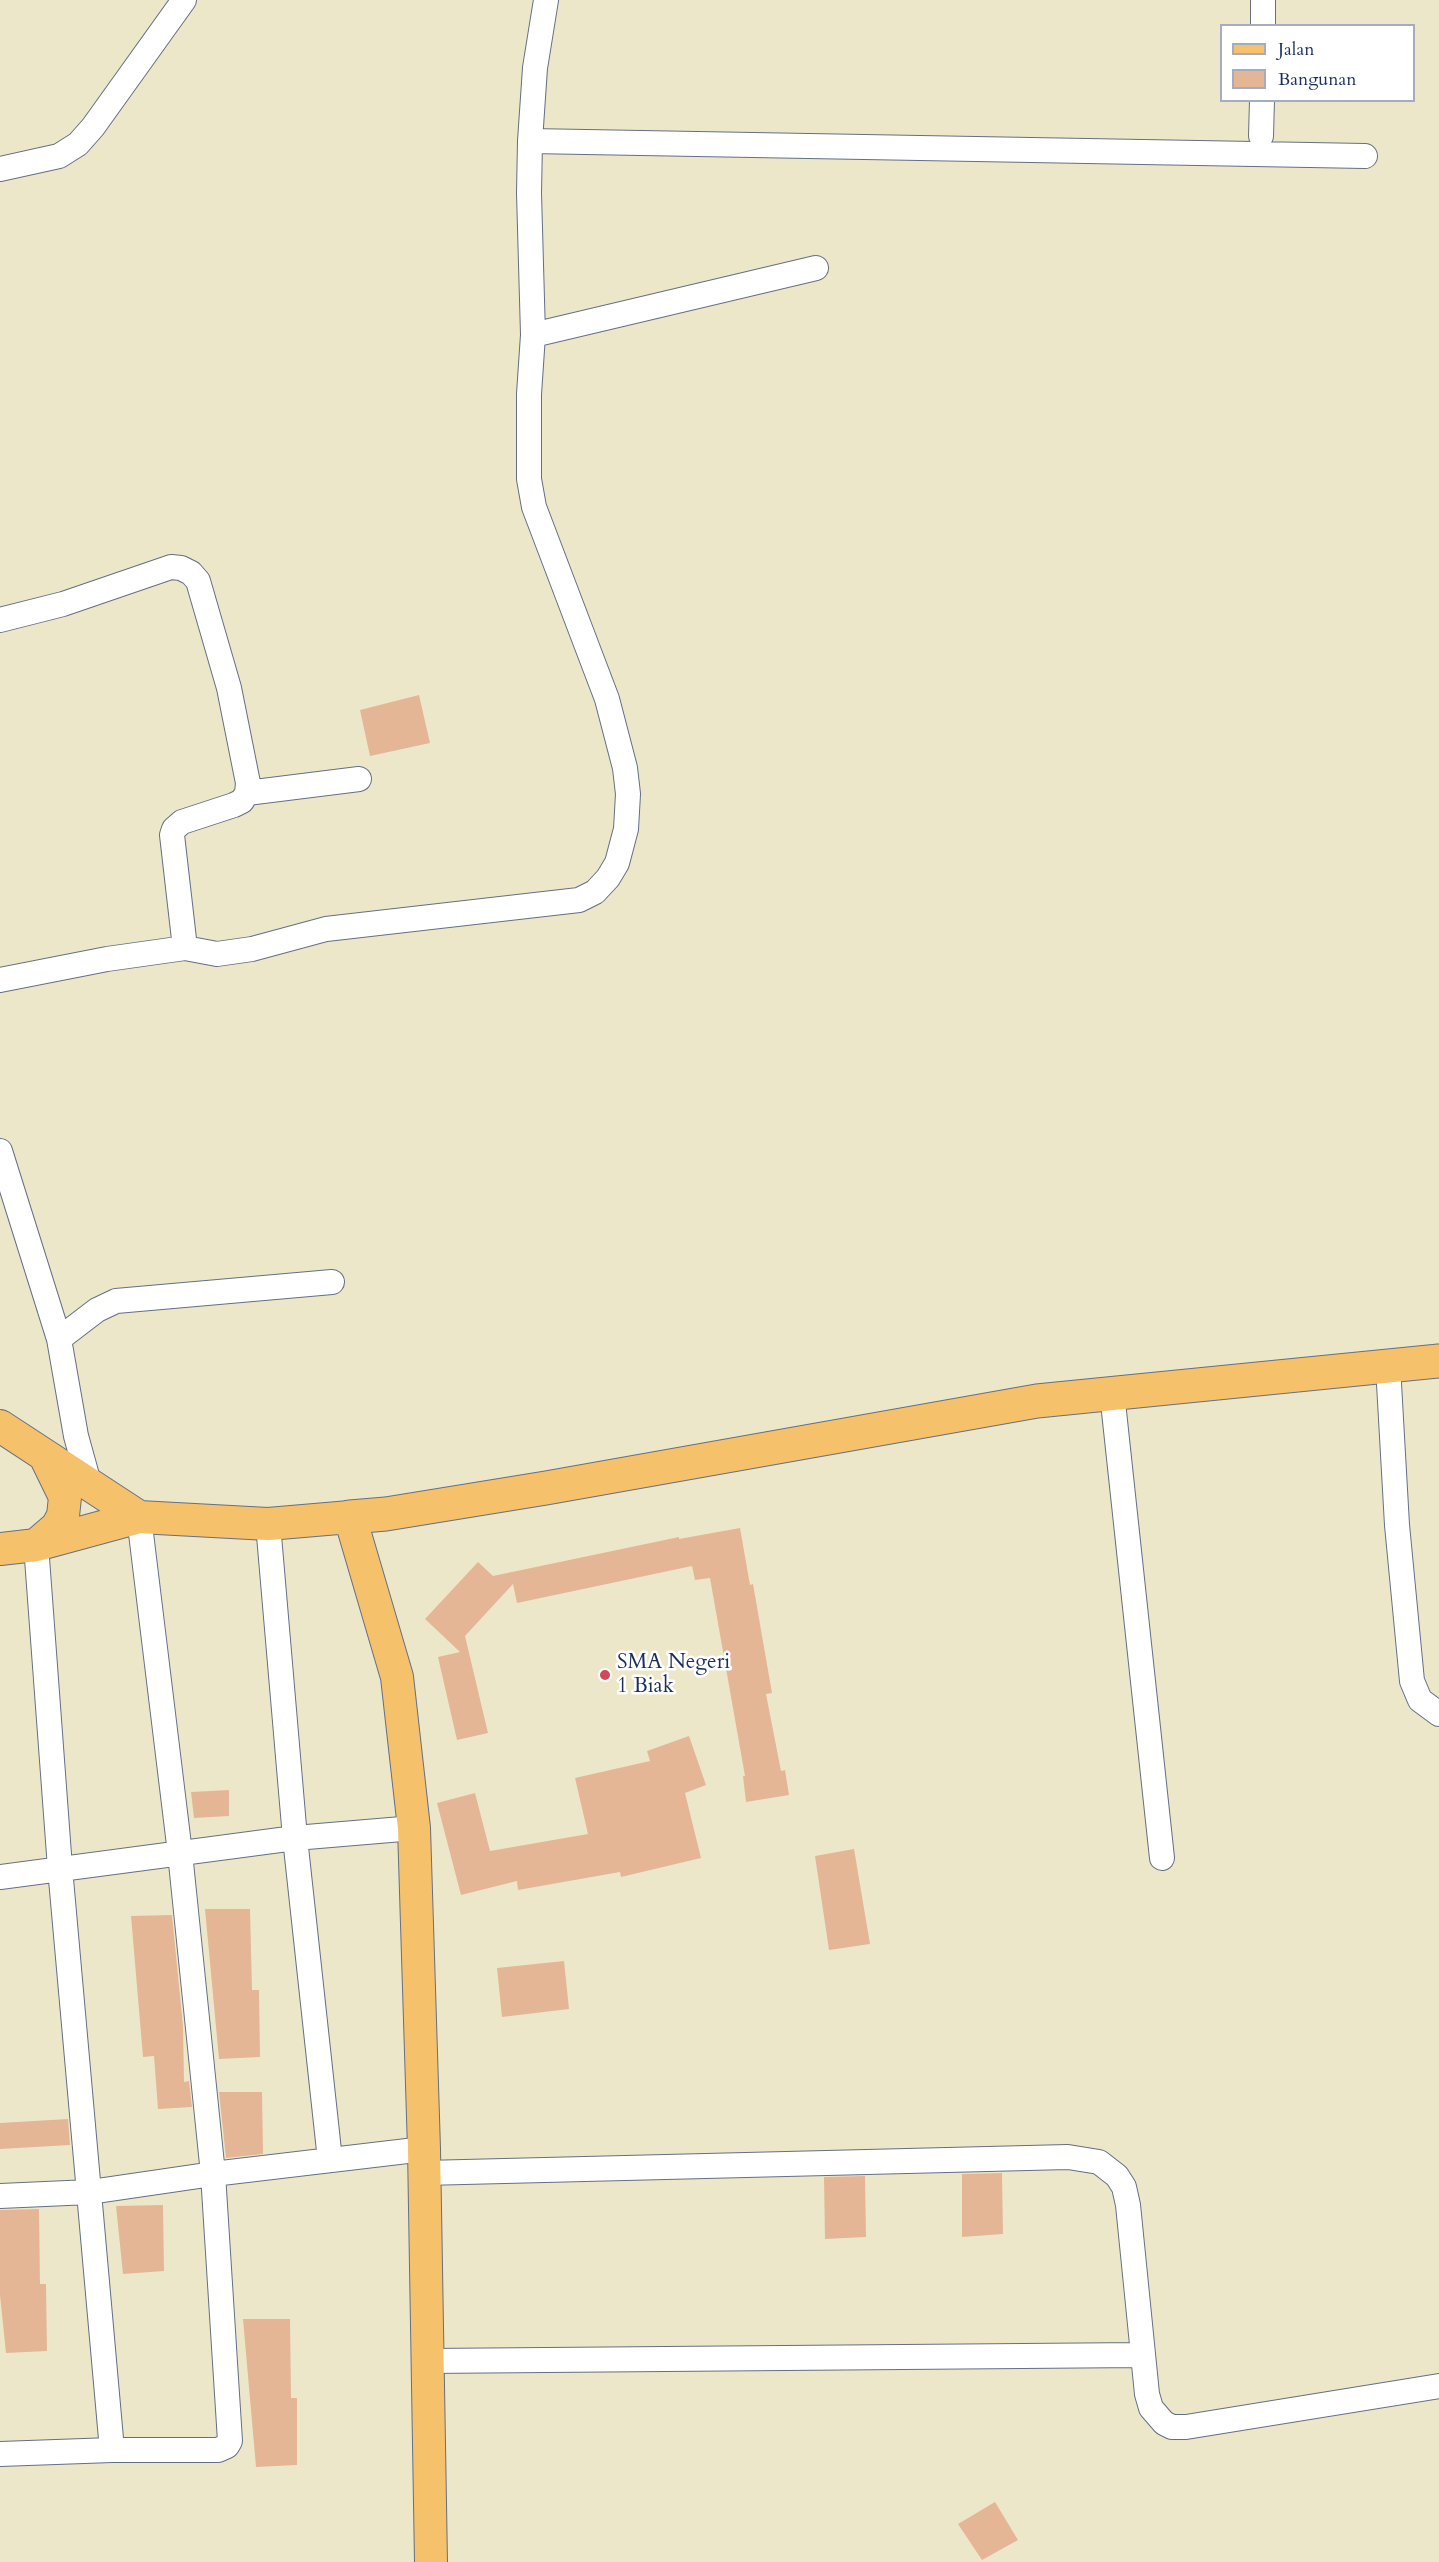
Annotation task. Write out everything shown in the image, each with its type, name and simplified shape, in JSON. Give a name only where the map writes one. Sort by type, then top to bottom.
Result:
[{"type":"highway","points":[[350,1517],[386,1514],[523,1491],[1036,1401],[1439,1361]]},
{"type":"main road","points":[[0,1426],[139,1517]]},
{"type":"main road","points":[[36,1545],[57,1527],[63,1516],[65,1497],[46,1458]]},
{"type":"main road","points":[[0,1549],[36,1545],[139,1517],[268,1524],[350,1517],[397,1677],[414,1827],[424,2161],[431,2562]]},
{"type":"street","points":[[0,169],[59,156],[78,144],[93,127],[184,0]]},
{"type":"street","points":[[0,980],[107,958],[185,948],[217,954],[235,952],[326,928],[579,900],[595,891],[608,878],[617,863],[626,829],[628,794],[625,768],[607,699],[534,507],[530,479],[529,406],[533,335],[529,193],[530,141],[535,68],[546,0]]},
{"type":"street","points":[[1263,0],[1263,24]]},
{"type":"street","points":[[1261,136],[1262,102]]},
{"type":"street","points":[[530,141],[1365,156]]},
{"type":"street","points":[[533,335],[816,268]]},
{"type":"street","points":[[0,620],[63,604],[171,567],[181,568],[191,573],[198,581],[229,688],[248,783],[247,793],[242,801],[182,822],[174,829],[172,835],[185,948]]},
{"type":"street","points":[[247,793],[359,779]]},
{"type":"street","points":[[0,1151],[59,1339],[76,1437],[88,1483]]},
{"type":"street","points":[[59,1339],[97,1310],[116,1301],[332,1282]]},
{"type":"street","points":[[1388,1366],[1397,1525],[1412,1681],[1420,1700],[1439,1714]]},
{"type":"street","points":[[1112,1393],[1162,1858]]},
{"type":"street","points":[[0,2454],[112,2450],[218,2450],[227,2446],[230,2441],[213,2174],[180,1854],[139,1517]]},
{"type":"street","points":[[268,1524],[296,1838],[330,2160]]},
{"type":"street","points":[[36,1545],[60,1868],[112,2450]]},
{"type":"street","points":[[0,1877],[296,1838],[414,1827]]},
{"type":"street","points":[[0,2196],[90,2192],[330,2160],[1068,2157],[1099,2162],[1117,2176],[1124,2187],[1128,2205],[1141,2355],[1151,2408],[1164,2423],[1172,2427],[1186,2427],[1439,2386]]},
{"type":"street","points":[[427,2361],[1141,2355]]},
{"type":"building","points":[[419,695],[430,743],[370,756],[360,710]]},
{"type":"building","points":[[740,1528],[750,1585],[753,1584],[772,1693],[766,1694],[781,1771],[785,1770],[789,1795],[746,1802],[743,1776],[745,1776],[710,1578],[695,1580],[692,1566],[517,1603],[513,1584],[465,1636],[488,1733],[457,1740],[438,1657],[460,1652],[425,1619],[478,1562],[493,1576],[679,1537],[679,1539]]},
{"type":"building","points":[[689,1736],[706,1785],[685,1793],[701,1858],[621,1877],[620,1872],[518,1890],[517,1881],[461,1895],[437,1803],[475,1793],[490,1851],[588,1834],[575,1778],[650,1761],[647,1751]]},
{"type":"building","points":[[229,1790],[229,1816],[194,1818],[191,1792]]},
{"type":"building","points":[[854,1849],[870,1944],[829,1950],[815,1856]]},
{"type":"building","points":[[205,1909],[250,1909],[252,1990],[259,1990],[260,2057],[219,2059]]},
{"type":"building","points":[[172,1915],[183,2026],[184,2082],[189,2081],[192,2107],[158,2109],[154,2056],[143,2057],[131,1916]]},
{"type":"building","points":[[564,1961],[569,2009],[502,2017],[497,1968]]},
{"type":"building","points":[[219,2092],[262,2092],[263,2154],[226,2158]]},
{"type":"building","points":[[68,2119],[70,2145],[0,2149],[0,2123]]},
{"type":"building","points":[[1002,2173],[1003,2234],[962,2237],[962,2174]]},
{"type":"building","points":[[865,2176],[866,2237],[825,2239],[824,2177]]},
{"type":"building","points":[[163,2205],[164,2271],[123,2274],[116,2206]]},
{"type":"building","points":[[39,2209],[40,2284],[46,2284],[47,2351],[6,2353],[0,2295],[0,2210]]},
{"type":"building","points":[[243,2319],[290,2319],[291,2398],[297,2398],[297,2465],[256,2467]]},
{"type":"building","points":[[995,2502],[1018,2540],[982,2560],[958,2524]]},
{"type":"place","name":"SMA Negeri 1 Biak","points":[[605,1675]]}]
